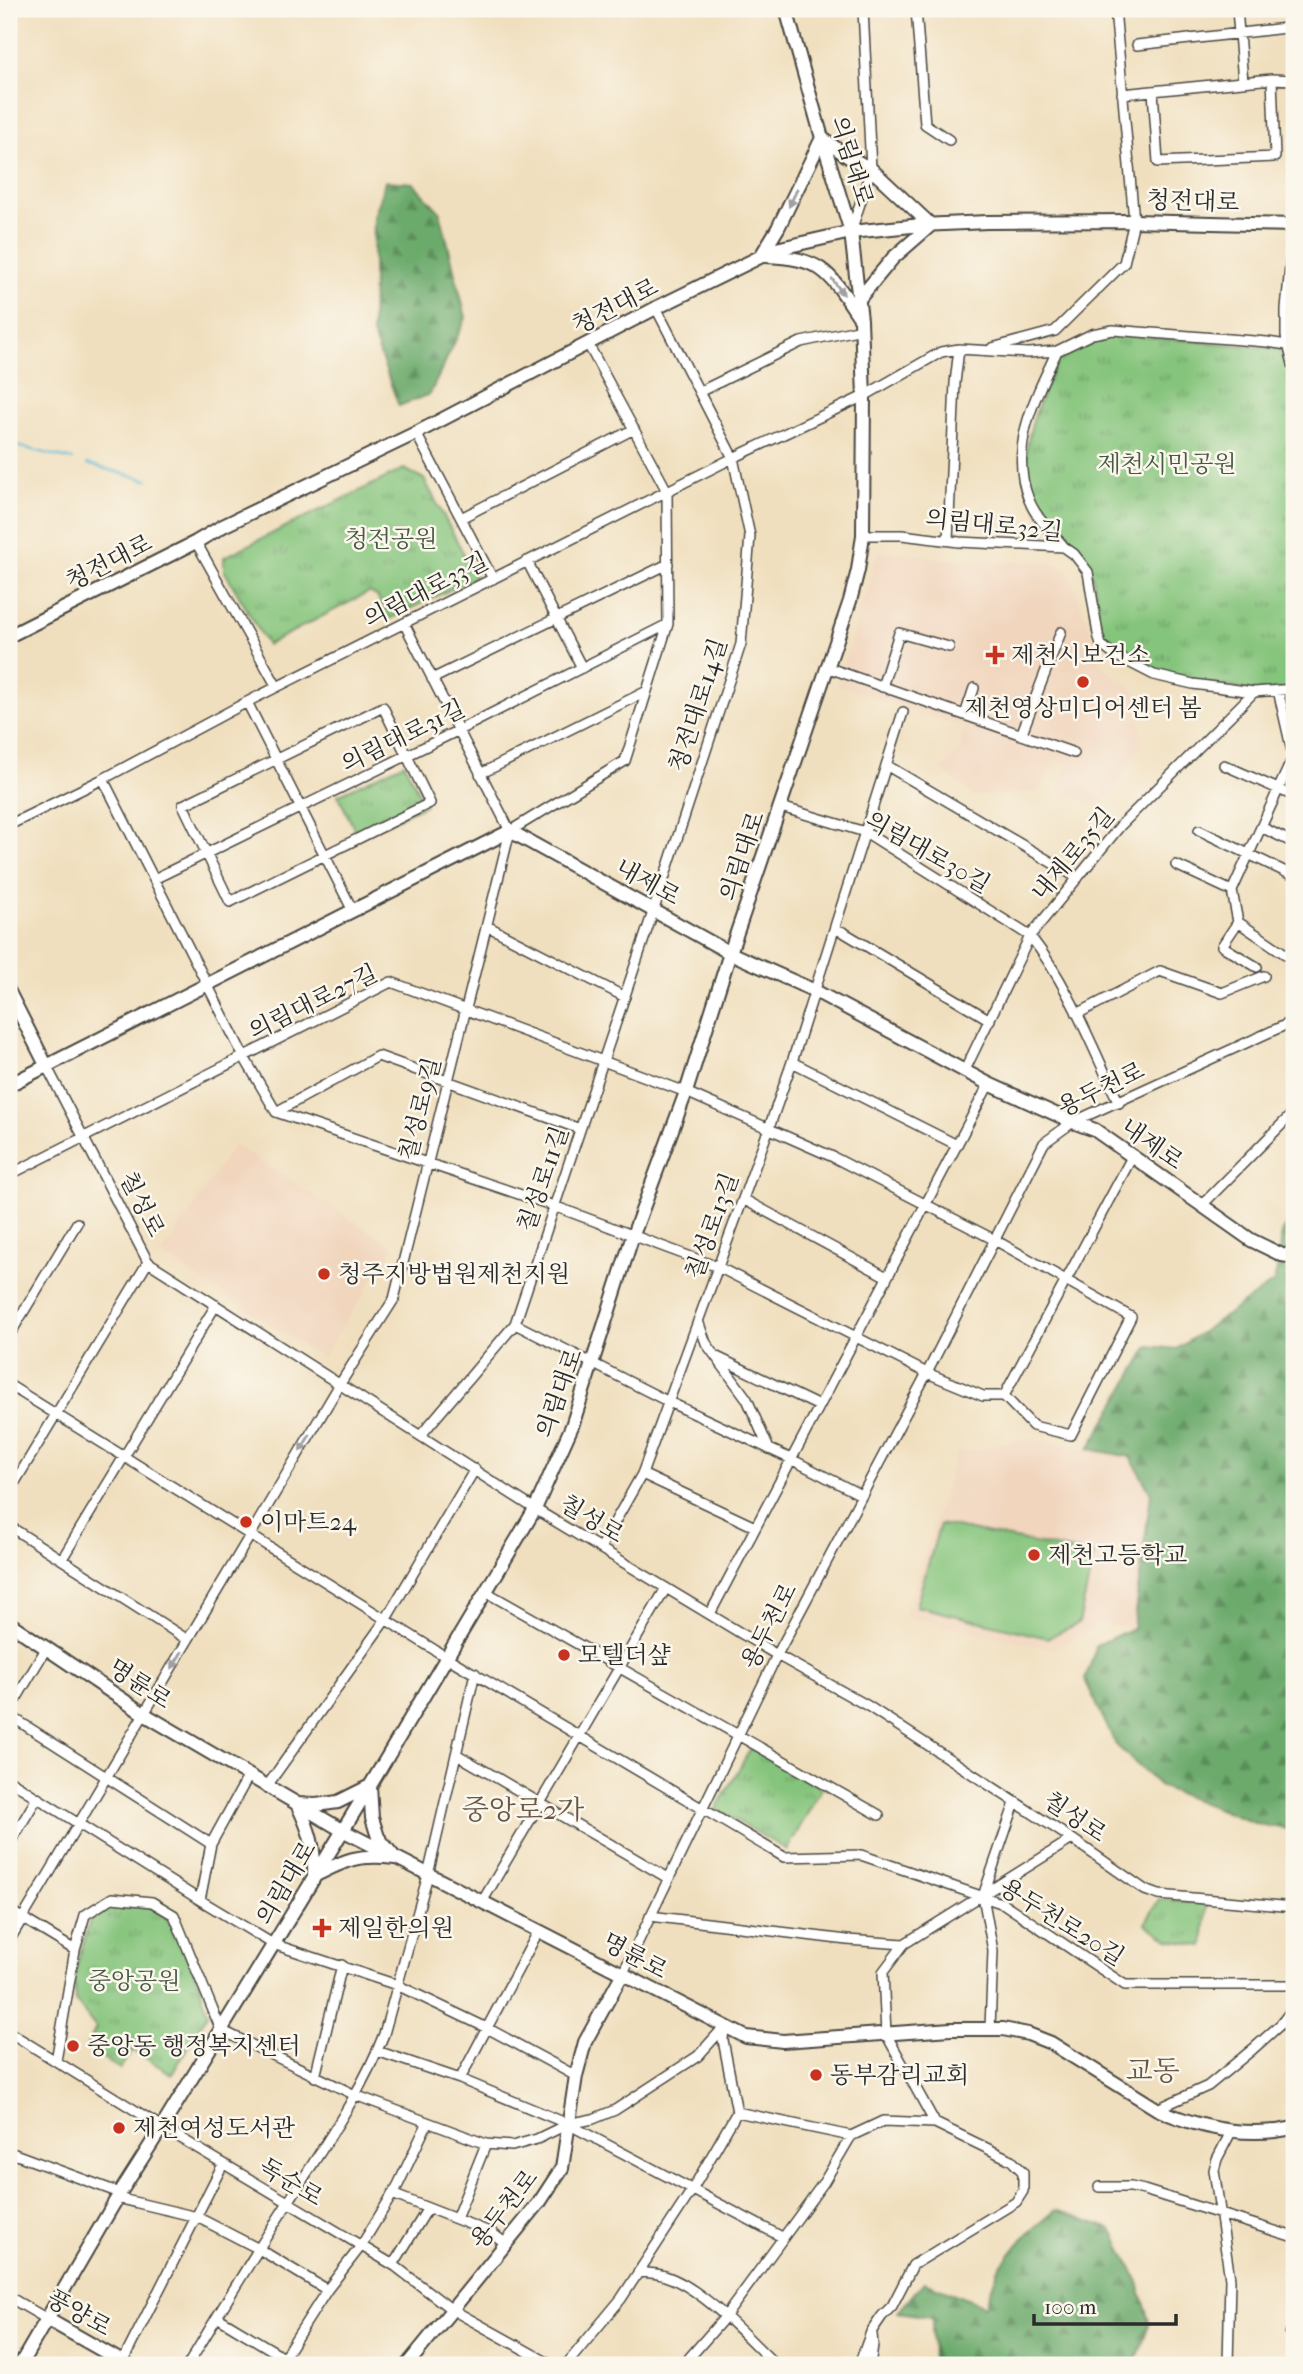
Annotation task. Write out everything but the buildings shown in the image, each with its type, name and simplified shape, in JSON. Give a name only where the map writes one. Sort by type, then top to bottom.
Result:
[{"type":"street","name":"의림대로","points":[[20,2365],[119,2196],[370,1786],[535,1509],[572,1426],[633,1235],[686,1092],[730,953],[850,601],[863,535],[864,396],[859,299],[851,232],[786,9]]},
{"type":"street","points":[[851,232],[870,169],[863,9]]},
{"type":"street","points":[[916,9],[925,124],[949,140]]},
{"type":"street","points":[[984,351],[1055,331],[1124,263],[1134,220],[1115,9]]},
{"type":"street","points":[[1128,10],[1140,9]]},
{"type":"street","points":[[1237,9],[1244,82]]},
{"type":"street","points":[[1137,45],[1294,27]]},
{"type":"street","points":[[1122,94],[1272,79],[1294,80]]},
{"type":"street","points":[[1153,91],[1158,162],[1275,157],[1272,79]]},
{"type":"street","points":[[1294,122],[1294,225],[1287,345],[1294,368]]},
{"type":"street","points":[[699,392],[802,342],[861,324],[835,282],[822,269],[795,257],[761,256],[778,228],[822,138],[870,169],[930,225],[893,258],[859,299]]},
{"type":"street","name":"청전대로","points":[[9,636],[223,526],[416,433],[776,249],[851,232],[987,222],[1134,220],[1294,225]]},
{"type":"street","name":"청전대로14길","points":[[654,909],[741,644],[750,536],[733,458],[656,308]]},
{"type":"street","points":[[948,540],[959,349],[1028,353],[1057,351],[1092,334],[1113,330],[1287,345]]},
{"type":"street","points":[[9,1085],[510,831],[625,761],[668,624],[667,491],[588,344]]},
{"type":"street","name":"의림대로33길","points":[[9,825],[527,561],[864,396],[936,355],[959,349]]},
{"type":"street","points":[[1057,351],[1032,405],[1025,429],[1021,475],[1029,501],[1039,518],[1064,547]]},
{"type":"street","points":[[461,518],[634,429]]},
{"type":"street","points":[[416,433],[492,579]]},
{"type":"street","name":"의림대로32길","points":[[863,535],[902,535],[1064,547],[1074,554],[1088,572],[1101,645],[1113,654],[1154,675],[1193,684],[1254,692],[1294,688]]},
{"type":"street","points":[[196,542],[277,687]]},
{"type":"street","points":[[527,561],[582,668]]},
{"type":"street","points":[[432,679],[668,564]]},
{"type":"street","points":[[404,623],[510,831]]},
{"type":"street","name":"의림대로31길","points":[[154,879],[668,624]]},
{"type":"street","points":[[1021,735],[1060,632]]},
{"type":"street","points":[[882,687],[899,633],[949,648]]},
{"type":"street","points":[[826,667],[1074,753]]},
{"type":"street","points":[[965,715],[974,688]]},
{"type":"street","points":[[1257,967],[1222,946],[1238,922],[1232,891],[1294,756],[1278,690]]},
{"type":"street","points":[[480,774],[647,691]]},
{"type":"street","name":"내제로35길","points":[[964,1072],[1030,936],[1121,825],[1254,692]]},
{"type":"street","points":[[247,702],[353,911]]},
{"type":"street","points":[[383,707],[408,754],[430,803],[230,902],[183,806],[383,707]]},
{"type":"street","name":"칠성로13길","points":[[600,1548],[642,1474],[769,1128],[903,712]]},
{"type":"street","points":[[886,765],[1077,878]]},
{"type":"street","points":[[1224,765],[1294,796]]},
{"type":"street","points":[[103,779],[244,1057],[276,1112],[554,1206],[718,1267],[927,1373],[983,1396],[1004,1396],[1133,1155]]},
{"type":"street","name":"의림대로30길","points":[[781,807],[865,832],[1030,936],[1046,956],[1077,1014],[1119,1103]]},
{"type":"street","points":[[1261,828],[1294,843]]},
{"type":"street","points":[[1199,830],[1294,876]]},
{"type":"street","name":"내제로","points":[[510,831],[730,953],[815,991],[964,1072],[1095,1130],[1251,1240],[1291,1256]]},
{"type":"street","name":"칠성로9길","points":[[9,1941],[340,1384],[394,1299],[510,831]]},
{"type":"street","points":[[1176,865],[1232,891]]},
{"type":"street","name":"칠성로11길","points":[[421,1435],[515,1324],[654,909]]},
{"type":"street","points":[[1238,922],[1294,960]]},
{"type":"street","points":[[487,926],[625,997]]},
{"type":"street","points":[[835,929],[989,1020]]},
{"type":"street","points":[[1077,1014],[1160,971],[1222,993],[1264,976]]},
{"type":"street","name":"의림대로27길","points":[[9,1175],[391,982],[686,1092],[833,1157],[995,1240],[1130,1317],[1071,1435],[1033,1426],[1004,1396]]},
{"type":"street","name":"칠성로","points":[[9,992],[148,1262],[535,1509],[777,1655],[868,1706],[1072,1839],[1135,1884],[1158,1895],[1294,1907]]},
{"type":"street","points":[[1292,1022],[1294,1037]]},
{"type":"street","name":"용두천로","points":[[407,2365],[550,2189],[562,2168],[584,2042],[622,1973],[777,1655],[927,1373],[1044,1143],[1073,1122],[1292,1022]]},
{"type":"street","points":[[276,1112],[378,1056],[580,1129]]},
{"type":"street","points":[[792,1062],[957,1145]]},
{"type":"street","points":[[710,1614],[989,1084]]},
{"type":"street","points":[[1202,1205],[1294,1112]]},
{"type":"street","points":[[743,1199],[887,1277]]},
{"type":"street","points":[[9,1336],[77,1223]]},
{"type":"street","points":[[1291,1256],[1294,1243]]},
{"type":"street","points":[[9,1492],[148,1262]]},
{"type":"street","points":[[62,1559],[216,1305]]},
{"type":"street","points":[[698,1321],[706,1343],[747,1399],[769,1449]]},
{"type":"street","points":[[515,1324],[861,1495]]},
{"type":"street","points":[[716,1356],[819,1406]]},
{"type":"street","name":"용두천로20길","points":[[9,1385],[446,1657],[784,1857],[861,1855],[984,1896],[1004,1904],[1125,1985],[1294,1985]]},
{"type":"street","points":[[267,1786],[386,1619],[475,1469]]},
{"type":"street","points":[[642,1474],[755,1527]]},
{"type":"street","points":[[9,1527],[188,1640]]},
{"type":"street","points":[[482,1902],[666,1588]]},
{"type":"street","points":[[486,1592],[879,1815]]},
{"type":"street","name":"명륜로","points":[[9,1623],[144,1714],[342,1830],[746,2037],[783,2041],[990,2028],[1028,2034],[1051,2043],[1157,2109],[1202,2126],[1231,2132],[1268,2132],[1294,2128]]},
{"type":"street","points":[[47,1647],[9,1713],[211,1844]]},
{"type":"street","points":[[188,2365],[355,2095],[377,2052],[428,1875],[475,1673]]},
{"type":"street","points":[[456,1755],[668,1878]]},
{"type":"street","points":[[200,1900],[211,1844],[248,1775]]},
{"type":"street","points":[[9,1780],[273,1944],[397,1984],[576,2076]]},
{"type":"street","points":[[314,1876],[315,1852],[308,1827],[297,1804],[338,1802],[370,1786],[372,1818],[378,1837],[396,1858]]},
{"type":"street","points":[[9,1845],[37,1798]]},
{"type":"street","points":[[990,2028],[993,1951],[984,1896],[1015,1803]]},
{"type":"street","points":[[935,2123],[886,2034],[884,1972],[904,1944],[1072,1839]]},
{"type":"street","points":[[314,1876],[342,1861],[369,1855],[396,1858]]},
{"type":"street","points":[[57,2061],[75,1950],[85,1915],[112,1898],[152,1902],[174,1915],[221,2030],[355,2095],[486,2144],[512,2146],[537,2139],[568,2124],[593,2119],[615,2110],[698,2056],[724,2027]]},
{"type":"street","points":[[9,1910],[75,1950]]},
{"type":"street","points":[[650,1916],[847,1940],[904,1944]]},
{"type":"street","points":[[460,2078],[539,1930]]},
{"type":"street","points":[[315,2077],[342,1965]]},
{"type":"street","points":[[1157,2109],[1208,2086],[1281,2024],[1294,2007]]},
{"type":"street","points":[[566,2365],[621,2299],[692,2190],[737,2112],[723,2040],[724,2027]]},
{"type":"street","name":"독순로","points":[[9,2032],[393,2265],[451,2309],[552,2365]]},
{"type":"street","points":[[377,2052],[460,2078],[568,2124],[782,2237]]},
{"type":"street","points":[[737,2112],[851,2136]]},
{"type":"street","points":[[683,2365],[725,2316],[824,2182],[851,2136],[883,2121],[935,2123],[1011,2160],[1023,2172],[1024,2183],[1020,2197],[913,2265],[892,2306],[871,2332],[859,2365]]},
{"type":"street","points":[[282,2362],[327,2290],[361,2246],[392,2194],[427,2124]]},
{"type":"street","points":[[1228,2365],[1230,2279],[1214,2170],[1231,2132]]},
{"type":"street","points":[[456,2219],[486,2144]]},
{"type":"street","points":[[9,2152],[119,2196],[197,2217],[259,2249],[327,2290]]},
{"type":"street","points":[[124,2364],[223,2164]]},
{"type":"street","points":[[1099,2187],[1131,2187],[1294,2237]]},
{"type":"street","points":[[392,2194],[492,2233],[505,2243]]},
{"type":"street","points":[[393,2265],[428,2208]]},
{"type":"street","points":[[638,2272],[662,2275],[680,2283],[725,2316],[776,2365]]},
{"type":"street","name":"풍양로","points":[[9,2297],[124,2364]]},
{"type":"street","points":[[217,2317],[282,2362],[297,2365]]},
{"type":"street","points":[[1290,2334],[1294,2322]]},
{"type":"street","points":[[870,2365],[873,2345],[871,2332]]},
{"type":"shaded area","points":[[878,551],[980,563],[1050,561],[1068,569],[1102,664],[1138,692],[1141,743],[1112,795],[1099,807],[1058,791],[1067,764],[1055,759],[1039,791],[976,797],[941,770],[959,751],[964,727],[837,685]]},
{"type":"shaded area","points":[[234,1144],[394,1247],[322,1358],[162,1255]]},
{"type":"shaded area","name":"제천고등학교","points":[[1028,1439],[1131,1457],[1151,1494],[1133,1628],[1102,1624],[1053,1649],[905,1616],[956,1453]]},
{"type":"green space","points":[[385,181],[413,183],[440,212],[466,318],[430,394],[399,406],[372,333],[374,217]]},
{"type":"green space","name":"제천시민공원","points":[[1114,334],[1284,349],[1294,376],[1294,689],[1254,692],[1155,672],[1104,640],[1091,571],[1079,554],[1045,519],[1033,499],[1027,479],[1026,458],[1035,414],[1061,353],[1092,338]]},
{"type":"green space","name":"청전공원","points":[[404,469],[424,479],[476,577],[390,619],[377,596],[369,592],[267,645],[224,570],[224,557]]},
{"type":"green space","points":[[404,763],[425,805],[358,837],[338,795]]},
{"type":"green space","points":[[1294,1218],[1294,1830],[1257,1824],[1161,1787],[1116,1745],[1085,1680],[1097,1645],[1133,1628],[1151,1494],[1131,1457],[1089,1449],[1149,1346],[1177,1349],[1274,1282],[1282,1230]]},
{"type":"green space","points":[[940,1524],[1094,1555],[1079,1623],[1047,1638],[916,1606]]},
{"type":"green space","points":[[751,1748],[822,1788],[787,1850],[716,1809]]},
{"type":"green space","points":[[1159,1899],[1207,1903],[1203,1946],[1170,1940],[1145,1924]]},
{"type":"green space","name":"중앙공원","points":[[117,1902],[150,1907],[172,1924],[188,1952],[208,2013],[172,2074],[132,2050],[120,2069],[86,2048],[96,2028],[75,2001],[74,1975],[90,1920]]},
{"type":"green space","points":[[1056,2210],[1112,2229],[1138,2282],[1150,2322],[1135,2365],[933,2365],[932,2317],[898,2312],[924,2282],[985,2306],[999,2268],[1022,2239]]},
{"type":"waterway","points":[[9,444],[73,460]]},
{"type":"waterway","points":[[87,464],[147,480]]},
{"type":"place","name":"제천시보건소","points":[[995,655]]},
{"type":"place","name":"제천영상미디어센터 봄","points":[[1083,682]]},
{"type":"place","name":"청주지방법원제천지원","points":[[324,1274]]},
{"type":"place","name":"이마트24","points":[[246,1522]]},
{"type":"place","name":"제천고등학교","points":[[1034,1555]]},
{"type":"place","name":"모텔더샾","points":[[564,1655]]},
{"type":"place","name":"제일한의원","points":[[322,1928]]},
{"type":"place","name":"중앙동 행정복지센터","points":[[73,2046]]},
{"type":"place","name":"동부감리교회","points":[[816,2075]]},
{"type":"place","name":"제천여성도서관","points":[[119,2128]]},
{"type":"district","name":"중앙로2가","points":[[523,1809]]},
{"type":"district","name":"교동","points":[[1153,2070]]}]
